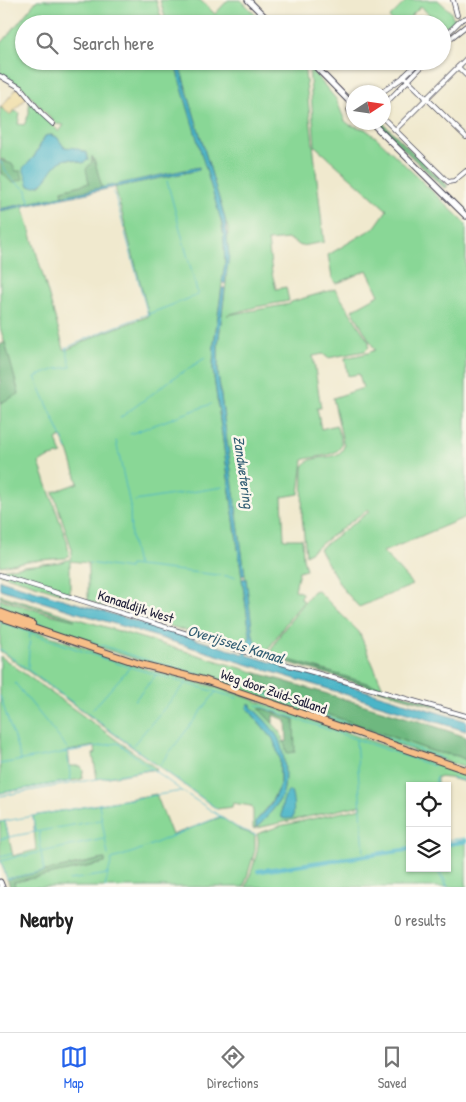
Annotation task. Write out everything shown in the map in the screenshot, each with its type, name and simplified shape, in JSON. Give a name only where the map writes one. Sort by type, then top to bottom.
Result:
[{"type":"main road","name":"Weg door Zuid-Salland","points":[[0,612],[34,624],[72,642]]},
{"type":"main road","name":"Weg door Zuid-Salland","points":[[0,617],[140,664],[207,681],[466,770]]},
{"type":"street","points":[[248,0],[263,15]]},
{"type":"street","points":[[453,0],[457,14]]},
{"type":"street","points":[[451,30],[461,20],[466,18]]},
{"type":"street","points":[[451,38],[466,26]]},
{"type":"street","points":[[395,130],[466,59]]},
{"type":"street","points":[[458,67],[466,75]]},
{"type":"street","points":[[319,70],[346,98]]},
{"type":"street","points":[[391,85],[410,70]]},
{"type":"street","points":[[391,98],[418,70]]},
{"type":"street","points":[[0,76],[21,88],[42,114],[53,124]]},
{"type":"street","points":[[404,76],[466,137]]},
{"type":"street","points":[[391,126],[448,182],[451,182],[466,171]]},
{"type":"street","points":[[379,130],[466,216]]},
{"type":"street","name":"Kanaaldijk West","points":[[0,576],[274,661],[466,716]]},
{"type":"street","points":[[0,882],[2,887]]},
{"type":"green space","points":[[37,0],[156,0],[160,15],[25,15]]},
{"type":"green space","points":[[160,0],[200,0],[215,14],[228,0],[241,0],[255,15],[164,15]]},
{"type":"green space","points":[[407,0],[438,0],[451,12],[453,18],[459,18],[451,25],[451,15],[429,15],[421,6],[412,15],[392,15]]},
{"type":"green space","points":[[15,27],[15,70],[177,70],[219,210],[225,242],[225,263],[214,344],[213,370],[250,634],[249,640],[244,647],[245,649],[88,601],[88,563],[70,561],[70,596],[0,574],[0,570],[62,562],[70,559],[72,549],[53,492],[78,483],[69,453],[61,437],[56,440],[62,454],[47,458],[39,463],[67,541],[69,555],[66,558],[28,561],[0,566],[0,403],[19,393],[0,327],[0,211],[23,206],[64,349],[66,350],[105,332],[149,316],[115,187],[199,170],[199,168],[102,188],[92,157],[90,183],[62,190],[63,196],[0,209],[0,171],[12,182],[16,171],[5,160],[0,159],[0,107],[10,115],[14,111],[20,113],[18,124],[24,125],[29,114],[29,98],[59,132],[64,125],[56,124],[21,86],[0,75],[0,45]],"holes":[[[52,135],[57,137],[64,147],[84,151],[83,163],[71,159],[63,160],[52,169],[41,185],[29,186],[27,169],[45,136]]]},
{"type":"green space","points":[[181,70],[305,70],[324,242],[301,246],[289,239],[268,241],[276,289],[286,287],[289,301],[227,315],[290,304],[291,302],[335,289],[369,342],[369,347],[365,351],[328,358],[323,354],[313,356],[321,408],[317,408],[321,429],[336,425],[341,444],[340,448],[331,454],[303,460],[299,494],[282,497],[284,539],[302,539],[303,558],[306,569],[299,571],[295,590],[302,593],[301,599],[304,601],[286,623],[266,653],[257,650],[253,636],[218,374],[218,345],[226,283],[228,229]]},
{"type":"green space","points":[[309,70],[312,70],[336,99],[346,122],[346,130],[366,130],[377,138],[466,224],[466,517],[383,552],[413,585],[359,607],[343,589],[319,549],[370,511],[368,509],[306,555],[302,516],[303,467],[307,462],[337,455],[341,451],[344,446],[333,398],[363,388],[359,374],[348,376],[345,358],[375,350],[352,310],[379,295],[367,270],[336,284],[332,278],[328,255],[375,227],[387,210],[315,146]]},
{"type":"green space","points":[[383,130],[390,130],[448,186],[445,189]]},
{"type":"green space","points":[[92,156],[102,188],[63,196],[62,190],[89,183],[86,169],[92,162]]},
{"type":"green space","points":[[0,160],[12,164],[16,171],[21,171],[23,179],[12,183],[0,171]]},
{"type":"green space","points":[[5,342],[19,394],[0,403],[0,345]]},
{"type":"green space","points":[[317,590],[359,632],[383,688],[269,654],[281,633],[313,591]]},
{"type":"green space","points":[[0,595],[257,673],[257,689],[435,752],[458,756],[466,760],[466,768],[65,636],[0,610],[0,599],[75,620],[0,597]]},
{"type":"green space","points":[[0,619],[144,668],[219,688],[466,774],[466,782],[437,777],[437,782],[406,782],[406,872],[451,872],[451,843],[466,841],[466,887],[246,887],[257,853],[257,834],[280,826],[361,808],[361,805],[253,829],[253,811],[251,806],[233,803],[232,807],[217,809],[0,651]],"holes":[[[248,704],[251,704],[251,707],[265,721],[279,742],[285,780],[281,797],[257,828],[256,821],[269,806],[280,785],[280,759],[274,740],[247,708]],[[259,709],[293,719],[287,752],[280,731]]]},
{"type":"green space","points":[[269,654],[466,713],[466,716],[270,657]]},
{"type":"green space","points":[[0,656],[157,769],[97,779],[93,754],[96,753],[94,746],[68,751],[70,766],[81,766],[83,771],[82,779],[0,793]]},
{"type":"green space","points":[[257,673],[466,737],[466,760],[458,756],[435,752],[256,689]]},
{"type":"green space","points":[[259,709],[294,719],[295,752],[287,753],[284,741],[287,742],[286,720],[273,715],[273,723]]},
{"type":"green space","points":[[156,794],[172,835],[221,817],[240,830],[255,835],[255,850],[244,887],[15,887],[14,882],[105,863],[104,859],[7,879],[0,859],[0,822],[5,821],[13,856],[36,850],[33,816]]},
{"type":"green space","points":[[105,859],[105,863],[14,882],[15,887],[10,887],[7,879]]},
{"type":"sand","points":[[18,87],[27,97],[10,115],[1,107]]},
{"type":"water","points":[[177,70],[181,70],[225,219],[229,255],[225,284],[222,282],[225,263],[223,227]]},
{"type":"water","points":[[45,136],[57,137],[64,147],[76,148],[87,153],[88,160],[83,163],[69,159],[61,161],[41,184],[29,186],[23,168],[34,157]]},
{"type":"water","points":[[199,167],[199,170],[0,211],[0,209]]},
{"type":"water","points":[[222,288],[225,288],[218,345],[218,374],[245,575],[242,576],[213,370],[214,344]]},
{"type":"water","points":[[246,578],[253,636],[257,648],[256,653],[249,648],[247,655],[466,721],[466,731],[0,589],[0,580],[244,654],[246,648],[244,647],[249,640],[250,634],[242,579]]},
{"type":"water","points":[[248,704],[251,704],[251,707],[272,728],[277,736],[282,749],[285,767],[281,798],[256,828],[256,821],[270,806],[280,785],[280,759],[273,739],[247,708]]},
{"type":"water","points":[[289,791],[291,792],[294,808],[293,818],[286,819],[282,818],[282,807],[283,800]]},
{"type":"waterway","points":[[0,161],[11,179],[27,190],[29,201]]},
{"type":"waterway","points":[[67,449],[35,377],[56,369],[71,367],[66,348],[104,331],[198,295],[167,181]]},
{"type":"waterway","points":[[114,192],[148,315]]},
{"type":"waterway","points":[[120,418],[172,379],[205,358]]},
{"type":"waterway","points":[[130,434],[211,404]]},
{"type":"waterway","points":[[116,441],[130,505],[131,537],[137,565]]},
{"type":"waterway","points":[[135,501],[223,487]]},
{"type":"waterway","points":[[89,563],[129,569],[130,565],[235,577]]},
{"type":"waterway","points":[[0,622],[116,663],[237,698]]},
{"type":"waterway","points":[[35,622],[136,657],[239,685]]},
{"type":"waterway","points":[[28,667],[30,633]]},
{"type":"waterway","points":[[0,649],[217,809]]},
{"type":"waterway","points":[[93,709],[130,667]]},
{"type":"waterway","points":[[135,700],[156,675]]},
{"type":"waterway","points":[[0,764],[67,752],[68,749],[15,683]]},
{"type":"waterway","points":[[133,745],[185,684]]},
{"type":"waterway","points":[[257,691],[444,759]]},
{"type":"waterway","points":[[159,766],[216,692]]},
{"type":"waterway","points":[[0,696],[21,759]]},
{"type":"waterway","points":[[257,705],[434,766]]},
{"type":"waterway","points":[[356,740],[364,852]]},
{"type":"waterway","points":[[0,793],[71,781],[67,752],[118,743],[152,769]]},
{"type":"waterway","points":[[0,796],[152,769],[182,791]]},
{"type":"waterway","points":[[436,777],[436,782]]},
{"type":"waterway","points":[[452,778],[466,781]]},
{"type":"waterway","points":[[99,804],[182,791],[236,827],[256,835]]},
{"type":"waterway","points":[[0,822],[99,804],[108,855]]},
{"type":"waterway","points":[[108,874],[112,859],[134,852],[221,816]]},
{"type":"waterway","points":[[9,837],[35,832],[33,817]]},
{"type":"waterway","points":[[35,832],[100,820]]},
{"type":"waterway","points":[[0,839],[9,837],[5,822]]},
{"type":"waterway","points":[[39,832],[41,852],[104,839]]},
{"type":"waterway","points":[[451,840],[466,838]]},
{"type":"waterway","points":[[451,843],[466,841]]},
{"type":"waterway","points":[[451,845],[466,843]]},
{"type":"waterway","points":[[258,871],[406,850]]},
{"type":"waterway","points":[[41,852],[44,871],[7,879],[1,861],[41,852]]},
{"type":"waterway","points":[[258,873],[406,852]]},
{"type":"waterway","points":[[0,857],[12,854]]},
{"type":"waterway","points":[[438,872],[446,887]]},
{"type":"waterway","points":[[441,872],[448,887]]},
{"type":"waterway","points":[[69,880],[108,874],[105,887]]},
{"type":"water label","name":"Zandwetering","points":[[244,472]]},
{"type":"water label","name":"Overijssels Kanaal","points":[[236,644]]}]
